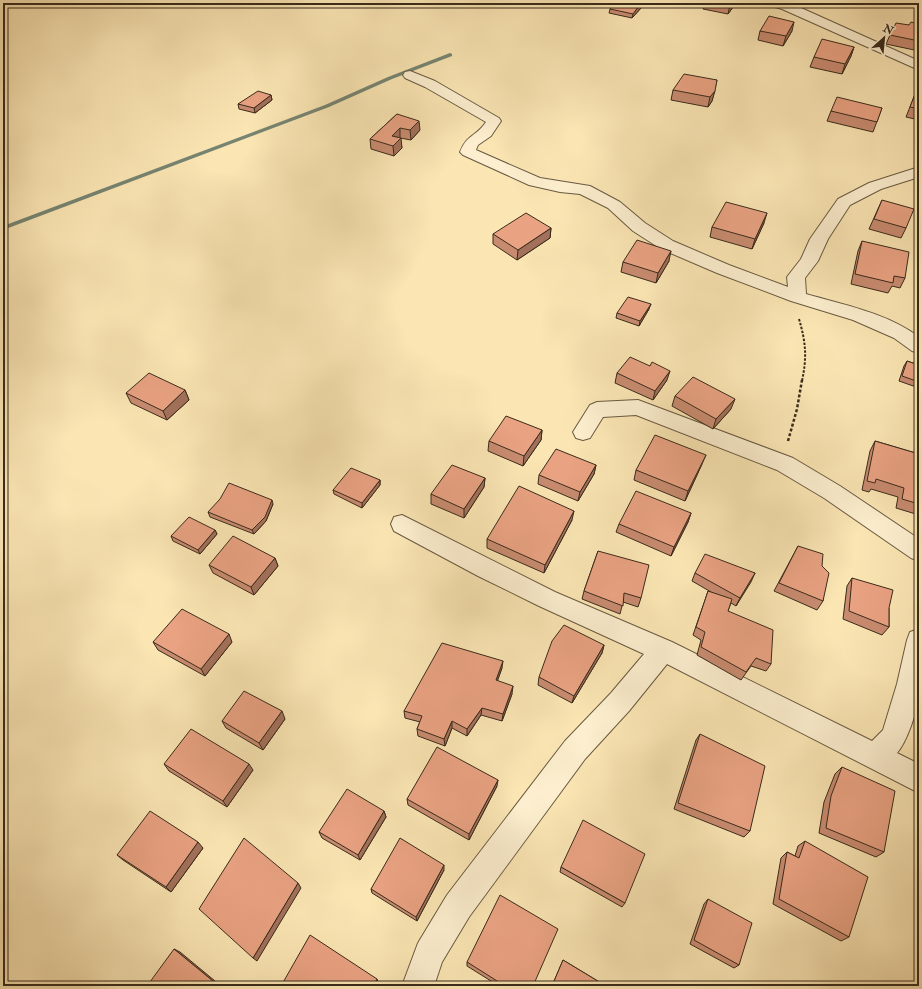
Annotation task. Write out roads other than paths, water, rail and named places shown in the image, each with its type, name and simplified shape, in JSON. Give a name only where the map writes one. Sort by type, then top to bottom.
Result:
[{"type":"street","points":[[776,3],[786,6],[919,66]]},
{"type":"street","points":[[410,75],[430,84],[494,121],[486,132],[471,143],[468,152],[535,182],[560,187],[584,189],[614,206],[639,228],[667,246],[796,297],[860,316],[901,333],[919,346]]},
{"type":"street","points":[[796,297],[796,277],[809,261],[819,240],[844,202],[875,186],[919,172]]},
{"type":"street","points":[[583,432],[597,410],[638,406],[725,442],[785,464],[832,492],[919,551]]},
{"type":"street","points":[[402,524],[486,569],[663,650],[876,758],[900,768],[919,779]]},
{"type":"street","points":[[876,758],[894,737],[910,684],[919,640]]},
{"type":"street","points":[[418,986],[429,954],[458,906],[575,750],[620,702],[663,650]]},
{"type":"waterway","points":[[3,228],[327,106],[390,78],[450,55]]}]
